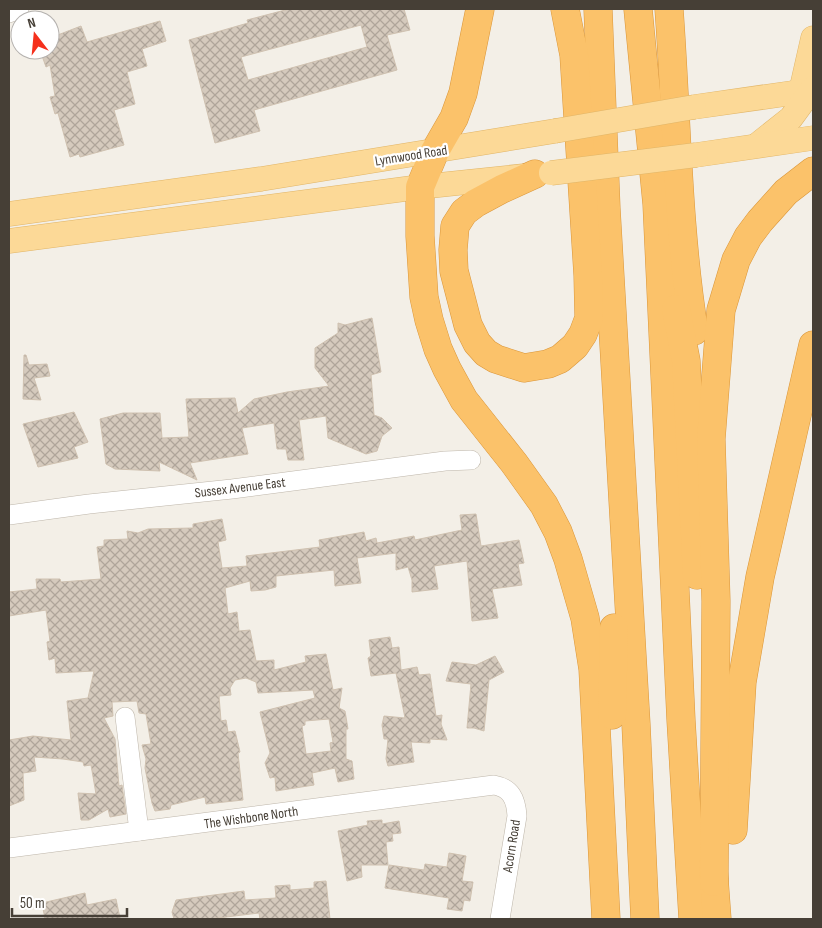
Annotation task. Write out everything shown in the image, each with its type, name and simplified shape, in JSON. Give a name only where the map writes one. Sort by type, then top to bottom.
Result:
[{"type":"highway","points":[[480,9],[463,93],[454,118],[435,151],[420,187],[420,236],[424,297],[438,349],[464,400],[514,463],[544,505],[558,532],[586,618],[593,669],[607,919]]},
{"type":"highway","points":[[543,174],[502,189],[476,202],[464,212],[455,226],[454,271],[468,325],[477,343],[486,353],[496,359],[524,368],[548,364],[560,359],[575,346],[583,334],[589,318],[574,55],[564,9]]},
{"type":"highway","points":[[598,9],[606,208],[636,724],[645,919]]},
{"type":"highway","points":[[638,9],[657,204],[681,720],[693,919]]},
{"type":"highway","points":[[669,9],[679,192],[691,309],[711,438]]},
{"type":"highway","points":[[714,882],[716,601],[711,438],[721,310],[736,260],[748,237],[786,192],[813,171]]},
{"type":"highway","points":[[657,204],[686,361],[717,919]]},
{"type":"highway","points":[[730,919],[735,770],[742,682],[760,577],[813,345]]},
{"type":"highway","points":[[607,919],[618,421]]},
{"type":"main road","points":[[756,146],[792,118],[810,92],[813,38]]},
{"type":"main road","name":"Lynnwood Road","points":[[9,214],[262,179],[694,107],[810,92]]},
{"type":"main road","points":[[9,242],[420,187],[696,155],[813,138]]},
{"type":"street","points":[[9,13],[19,9]]},
{"type":"street","name":"Sussex Avenue East","points":[[9,515],[89,504],[232,489],[445,461],[471,460]]},
{"type":"street","points":[[125,717],[139,832]]},
{"type":"street","name":"The Wishbone North","points":[[9,848],[494,785]]},
{"type":"street","name":"Acorn Road","points":[[494,785],[512,794],[517,816],[500,919]]},
{"type":"building","points":[[289,9],[404,9],[410,30],[387,35],[397,70],[254,110],[260,131],[215,143],[189,40],[248,23],[247,20]],"holes":[[[361,25],[367,47],[248,80],[241,57]]]},
{"type":"building","points":[[160,21],[166,41],[142,49],[147,66],[127,72],[135,104],[114,110],[124,145],[80,157],[79,154],[70,157],[58,113],[55,114],[50,97],[55,96],[50,65],[46,67],[44,60],[60,60],[60,34],[81,26],[87,42]]},
{"type":"building","points":[[372,318],[381,372],[371,375],[374,415],[382,418],[392,428],[382,436],[377,451],[366,454],[328,438],[326,416],[299,420],[304,460],[288,460],[286,449],[277,449],[274,423],[242,428],[248,454],[190,463],[197,480],[159,462],[160,471],[115,469],[106,464],[100,419],[123,413],[160,413],[162,438],[189,437],[186,399],[235,398],[238,413],[254,399],[329,386],[315,368],[315,348],[338,333],[338,323],[345,325]]},
{"type":"building","points":[[24,355],[26,355],[29,365],[47,364],[50,376],[34,378],[41,400],[23,399]]},
{"type":"building","points":[[74,412],[88,442],[74,447],[78,458],[38,467],[23,424]]},
{"type":"building","points":[[476,514],[481,546],[519,540],[524,563],[518,564],[522,585],[492,589],[498,618],[472,621],[467,561],[434,566],[438,589],[412,592],[412,580],[408,567],[396,570],[396,553],[357,558],[361,583],[335,586],[334,570],[276,576],[276,587],[265,590],[251,591],[250,581],[225,588],[228,614],[237,612],[239,631],[250,630],[256,661],[274,660],[274,670],[306,662],[305,656],[326,654],[333,690],[342,688],[339,708],[345,711],[348,729],[346,729],[346,759],[352,761],[354,779],[338,782],[335,768],[312,773],[314,785],[276,791],[275,777],[270,778],[265,763],[270,753],[260,712],[315,698],[313,690],[258,693],[256,682],[246,678],[235,680],[230,688],[231,695],[219,696],[221,721],[226,720],[228,732],[235,731],[240,752],[238,753],[243,800],[206,804],[205,797],[171,805],[170,809],[155,811],[145,768],[146,759],[142,745],[151,744],[146,714],[139,713],[137,701],[112,702],[113,716],[104,718],[115,739],[119,786],[122,785],[126,814],[110,817],[108,809],[89,820],[81,820],[78,793],[96,794],[91,765],[84,766],[83,762],[63,759],[34,757],[36,771],[23,773],[24,800],[9,806],[9,740],[33,736],[71,740],[67,701],[88,698],[94,671],[56,673],[55,658],[49,660],[47,642],[50,641],[46,610],[9,616],[9,592],[37,589],[36,579],[60,579],[61,582],[101,579],[97,547],[104,546],[104,540],[128,539],[127,531],[138,533],[148,529],[193,528],[193,524],[222,519],[226,540],[218,542],[222,568],[247,566],[246,556],[320,547],[319,540],[364,532],[366,541],[376,538],[377,543],[414,536],[415,540],[462,530],[460,515]],"holes":[[[329,719],[333,742],[330,743],[331,751],[306,754],[302,726],[305,725],[305,721]]]},
{"type":"building","points":[[390,637],[392,648],[399,647],[401,670],[417,667],[419,675],[430,674],[436,716],[442,715],[441,724],[447,740],[430,739],[430,743],[411,742],[414,762],[388,766],[386,759],[388,739],[384,739],[382,725],[384,716],[405,718],[396,673],[371,676],[368,658],[371,656],[369,640]]},
{"type":"building","points":[[495,656],[504,672],[489,680],[484,731],[467,728],[471,684],[446,681],[452,662],[476,665]]},
{"type":"building","points":[[382,820],[382,824],[399,821],[401,833],[392,834],[393,841],[386,842],[388,865],[361,865],[362,877],[347,881],[338,831],[368,825],[367,821]]},
{"type":"building","points":[[449,853],[466,856],[462,881],[473,882],[470,901],[464,900],[462,911],[447,909],[449,898],[385,888],[389,865],[424,870],[425,864],[447,867]]},
{"type":"building","points":[[326,881],[330,919],[260,919],[259,913],[210,919],[174,919],[172,912],[176,900],[244,891],[245,900],[276,898],[275,886],[290,885],[290,890],[314,888],[314,882]]},
{"type":"building","points":[[85,893],[87,905],[116,899],[120,918],[45,919],[42,903]]}]
